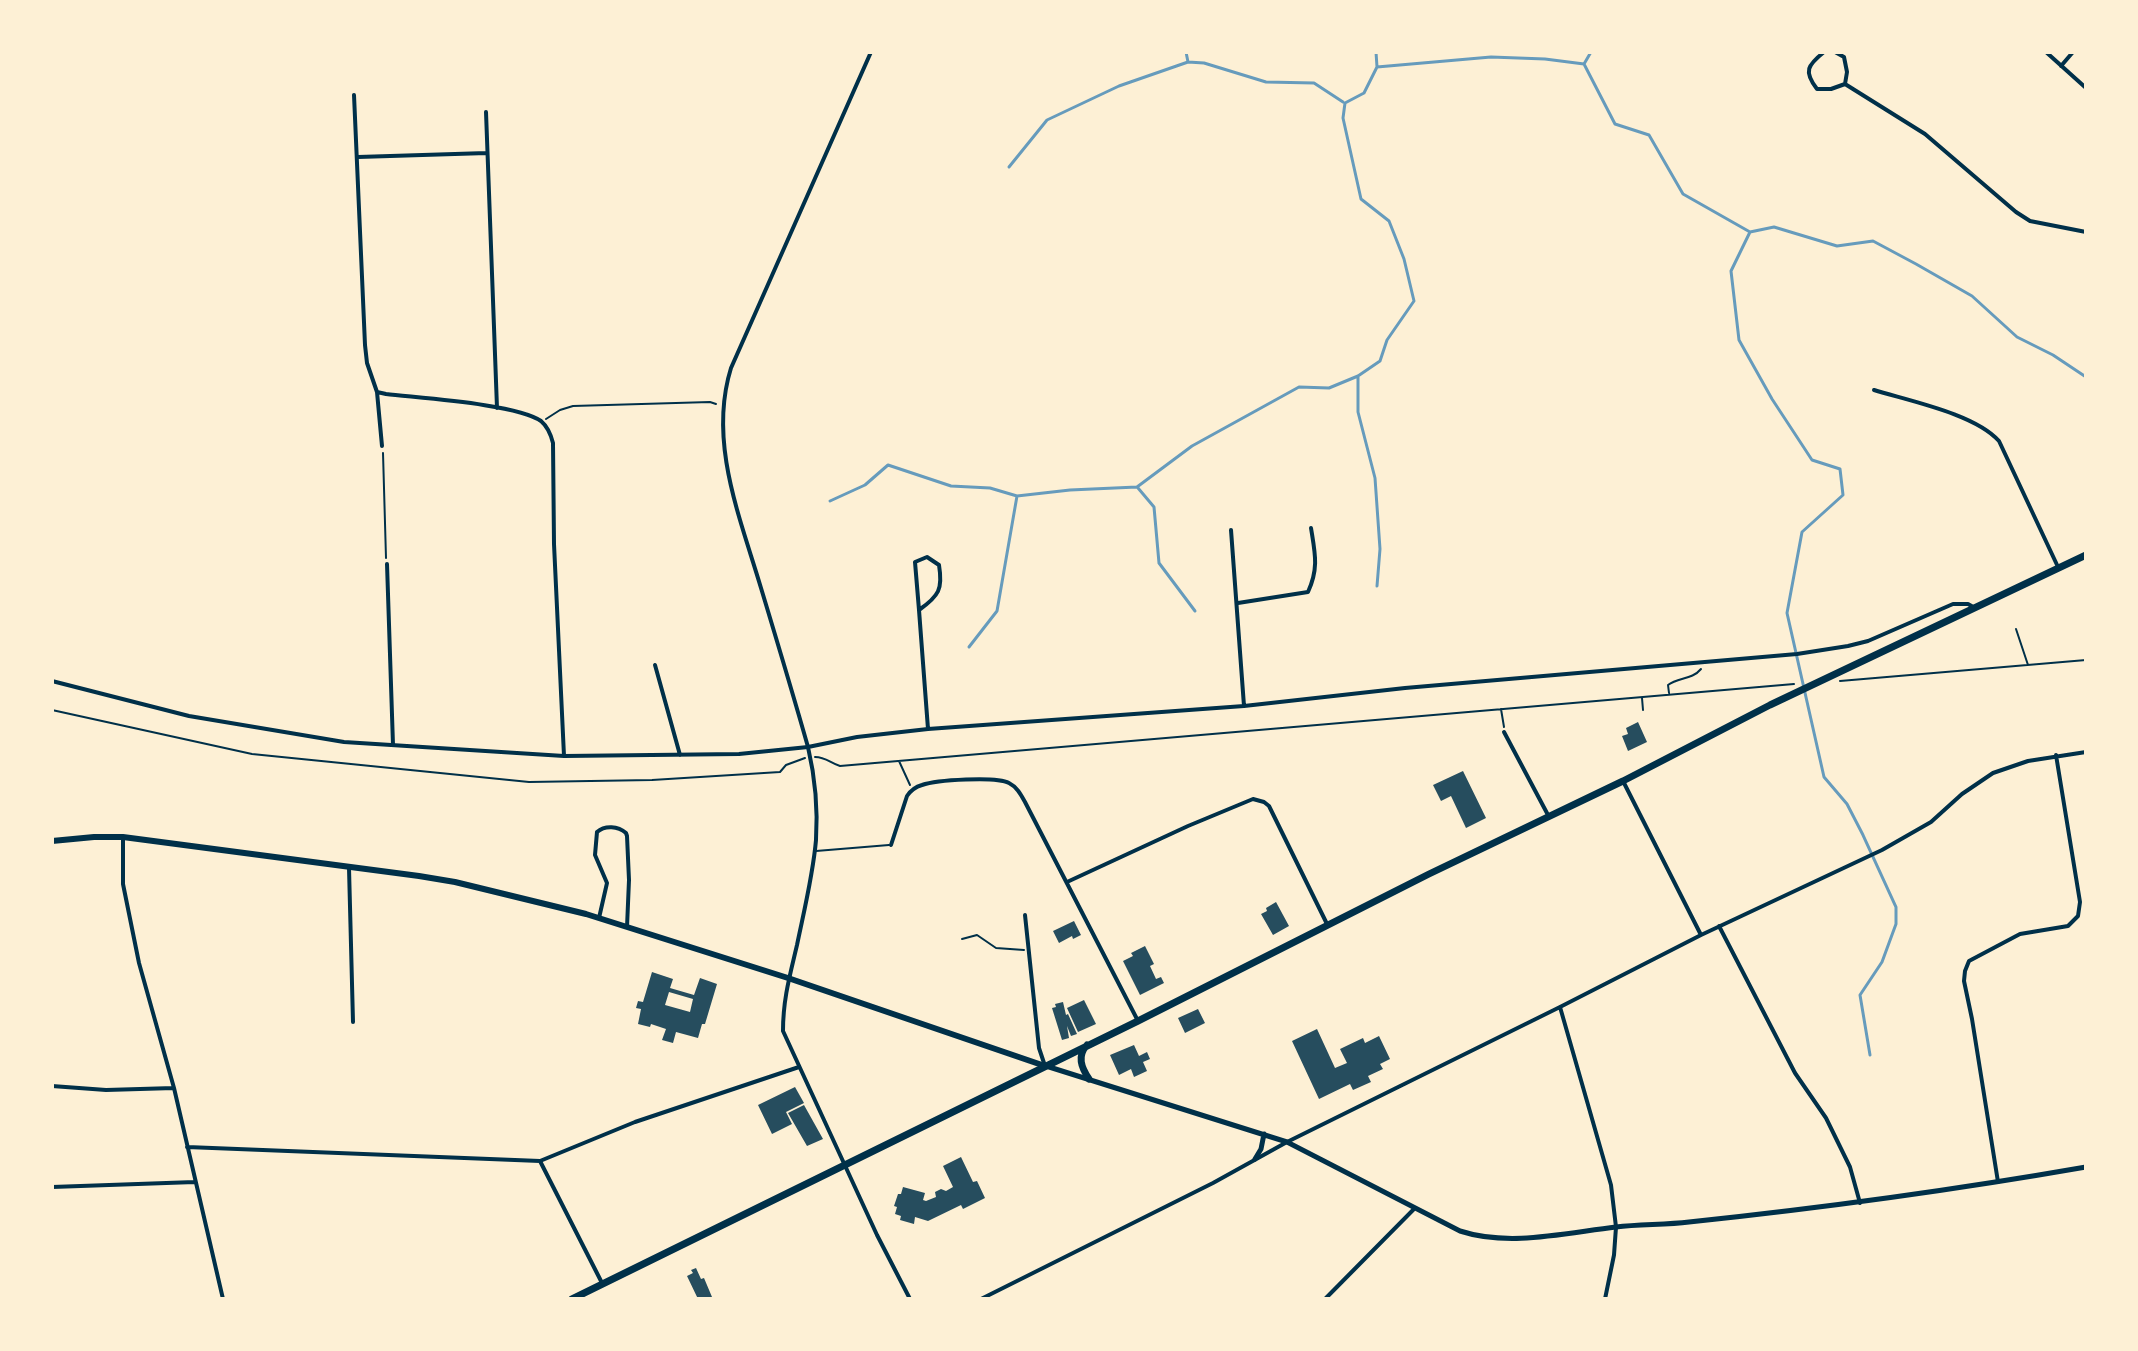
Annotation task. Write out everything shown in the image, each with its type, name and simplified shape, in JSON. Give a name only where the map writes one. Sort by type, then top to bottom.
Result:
[{"type":"main road","points":[[572,1299],[1138,1021],[1327,924],[1623,781],[1770,705],[2086,555]]},
{"type":"main road","points":[[52,841],[123,837],[349,865],[455,882],[599,918],[788,978],[1045,1066]]},
{"type":"main road","points":[[1087,1045],[1080,1058],[1089,1079]]},
{"type":"street","points":[[871,52],[731,368],[722,405],[729,480],[808,747],[817,810],[815,851],[783,1005],[783,1031],[877,1235],[910,1299]]},
{"type":"street","points":[[1824,52],[1835,52],[1844,57],[1847,72],[1845,84],[1831,89],[1817,89],[1810,80],[1811,64],[1824,52]]},
{"type":"street","points":[[2046,52],[2086,88]]},
{"type":"street","points":[[2061,66],[2073,52]]},
{"type":"street","points":[[1845,84],[1925,134],[2030,221],[2086,232]]},
{"type":"street","points":[[354,95],[365,345],[367,363],[377,392],[382,446]]},
{"type":"street","points":[[486,112],[497,408]]},
{"type":"street","points":[[358,157],[487,153]]},
{"type":"street","points":[[1874,390],[1988,429],[1999,441],[2059,569]]},
{"type":"street","points":[[377,392],[497,408],[533,417],[548,428],[553,443],[554,544],[564,756]]},
{"type":"street","points":[[1238,603],[1308,592],[1316,575],[1311,528]]},
{"type":"street","points":[[1231,530],[1244,706]]},
{"type":"street","points":[[919,610],[934,599],[942,581],[939,565],[927,557],[915,562],[928,729]]},
{"type":"street","points":[[387,564],[393,745]]},
{"type":"street","points":[[52,681],[189,716],[344,742],[564,756],[739,754],[928,729],[1244,706],[1405,688],[1797,654],[1868,641],[1947,606],[1968,604],[1976,609]]},
{"type":"street","points":[[655,665],[680,755]]},
{"type":"street","points":[[1504,732],[1549,817]]},
{"type":"street","points":[[981,1299],[1719,926],[1882,850],[1931,822],[1962,794],[1993,773],[2028,761],[2086,752]]},
{"type":"street","points":[[1998,1182],[1964,981],[1965,971],[1969,961],[2020,934],[2068,926],[2078,916],[2080,902],[2056,755]]},
{"type":"street","points":[[891,845],[907,796],[912,790],[939,782],[983,779],[1010,783],[1018,789],[1025,802],[1138,1021]]},
{"type":"street","points":[[1623,781],[1701,935]]},
{"type":"street","points":[[1067,882],[1253,799],[1269,806],[1327,924]]},
{"type":"street","points":[[599,918],[607,883],[596,861],[597,832],[618,827],[627,836],[627,927]]},
{"type":"street","points":[[123,837],[126,906],[174,1088],[223,1299]]},
{"type":"street","points":[[349,865],[353,1022]]},
{"type":"street","points":[[1025,915],[1039,1048],[1045,1066],[1287,1142],[1414,1209],[1476,1237],[1514,1239],[1860,1203],[2086,1167]]},
{"type":"street","points":[[1719,926],[1795,1073],[1826,1118],[1850,1167],[1860,1203]]},
{"type":"street","points":[[1560,1007],[1611,1185],[1616,1227],[1605,1299]]},
{"type":"street","points":[[187,1147],[540,1161],[635,1122],[799,1067]]},
{"type":"street","points":[[52,1086],[106,1090],[174,1088]]},
{"type":"street","points":[[1255,1159],[1264,1134]]},
{"type":"street","points":[[540,1161],[602,1283]]},
{"type":"street","points":[[52,1187],[195,1182]]},
{"type":"street","points":[[1325,1299],[1414,1209]]},
{"type":"lane","points":[[815,851],[891,845]]},
{"type":"path","points":[[542,422],[560,410],[573,406],[710,402],[722,405]]},
{"type":"path","points":[[382,446],[387,564]]},
{"type":"path","points":[[2016,629],[2028,665]]},
{"type":"path","points":[[1851,680],[2086,660]]},
{"type":"path","points":[[1669,694],[1668,685],[1691,678],[1700,671],[1700,661]]},
{"type":"path","points":[[820,757],[840,766],[1796,684]]},
{"type":"path","points":[[1641,697],[1643,710]]},
{"type":"path","points":[[1501,708],[1504,732]]},
{"type":"path","points":[[52,710],[252,754],[529,782],[652,780],[780,772],[786,765],[800,759]]},
{"type":"path","points":[[899,761],[912,790]]},
{"type":"path","points":[[962,939],[977,935],[996,948],[1029,951]]},
{"type":"building","points":[[1638,722],[1647,742],[1628,751],[1622,736],[1628,734],[1626,728]]},
{"type":"building","points":[[1463,771],[1486,818],[1466,828],[1451,796],[1441,801],[1433,785]]},
{"type":"building","points":[[1276,902],[1289,926],[1273,935],[1261,914]]},
{"type":"building","points":[[1074,921],[1081,935],[1059,943],[1053,931]]},
{"type":"building","points":[[1145,946],[1154,964],[1150,966],[1156,979],[1161,977],[1164,983],[1140,995],[1123,961]]},
{"type":"building","points":[[652,972],[673,979],[670,988],[694,995],[700,978],[717,984],[698,1038],[676,1032],[673,1043],[662,1040],[666,1029],[638,1024],[641,1009],[636,1008],[638,1001],[643,1002]],"holes":[[[669,992],[693,999],[690,1012],[665,1005]]]},
{"type":"building","points":[[1084,1000],[1096,1024],[1078,1032],[1067,1008]]},
{"type":"building","points":[[1063,1002],[1066,1015],[1077,1034],[1071,1036],[1067,1026],[1069,1038],[1062,1040],[1052,1008]]},
{"type":"building","points":[[1198,1009],[1205,1023],[1185,1033],[1178,1018]]},
{"type":"building","points":[[1317,1029],[1335,1068],[1347,1063],[1340,1049],[1363,1038],[1365,1043],[1379,1036],[1390,1059],[1380,1064],[1383,1069],[1368,1076],[1371,1082],[1353,1090],[1350,1084],[1319,1099],[1292,1041]]},
{"type":"building","points":[[1134,1045],[1139,1056],[1147,1052],[1150,1059],[1143,1062],[1147,1071],[1134,1077],[1131,1069],[1119,1075],[1110,1055]]},
{"type":"building","points":[[795,1087],[804,1103],[786,1112],[792,1124],[772,1134],[758,1105]]},
{"type":"building","points":[[804,1105],[823,1139],[807,1146],[788,1113]]},
{"type":"building","points":[[961,1157],[985,1198],[963,1209],[961,1205],[928,1221],[915,1217],[914,1224],[900,1220],[901,1216],[895,1214],[897,1207],[894,1206],[903,1187],[925,1193],[923,1200],[926,1201],[936,1197],[935,1192],[953,1187],[943,1166]]},
{"type":"building","points":[[696,1268],[712,1297],[698,1299],[687,1276]]},
{"type":"waterway","points":[[1186,52],[1188,62]]},
{"type":"waterway","points":[[1376,52],[1377,67]]},
{"type":"waterway","points":[[1591,52],[1584,64],[1615,124],[1649,135],[1683,194],[1750,232],[1774,227],[1837,246],[1873,241],[1972,296],[2017,337],[2053,355],[2086,377]]},
{"type":"waterway","points":[[969,647],[997,611],[1017,496],[1137,487],[1192,446],[1299,387],[1329,388],[1358,376],[1380,361],[1387,340],[1414,301],[1404,259],[1389,221],[1361,199],[1343,118],[1345,103],[1364,93],[1377,67],[1491,57],[1584,64]]},
{"type":"waterway","points":[[1009,167],[1047,120],[1119,86],[1188,62],[1204,63],[1266,82],[1314,83],[1343,102]]},
{"type":"waterway","points":[[1750,232],[1731,271],[1739,340],[1772,399],[1812,460],[1840,469],[1843,495],[1802,532],[1787,613],[1824,777],[1847,804],[1896,907],[1896,924],[1882,962],[1860,995],[1870,1055]]},
{"type":"waterway","points":[[1358,377],[1358,412],[1375,478],[1380,549],[1377,586]]},
{"type":"waterway","points":[[830,501],[865,485],[888,465],[951,486],[990,488],[1017,496]]},
{"type":"waterway","points":[[1138,488],[1154,507],[1159,563],[1195,611]]}]
